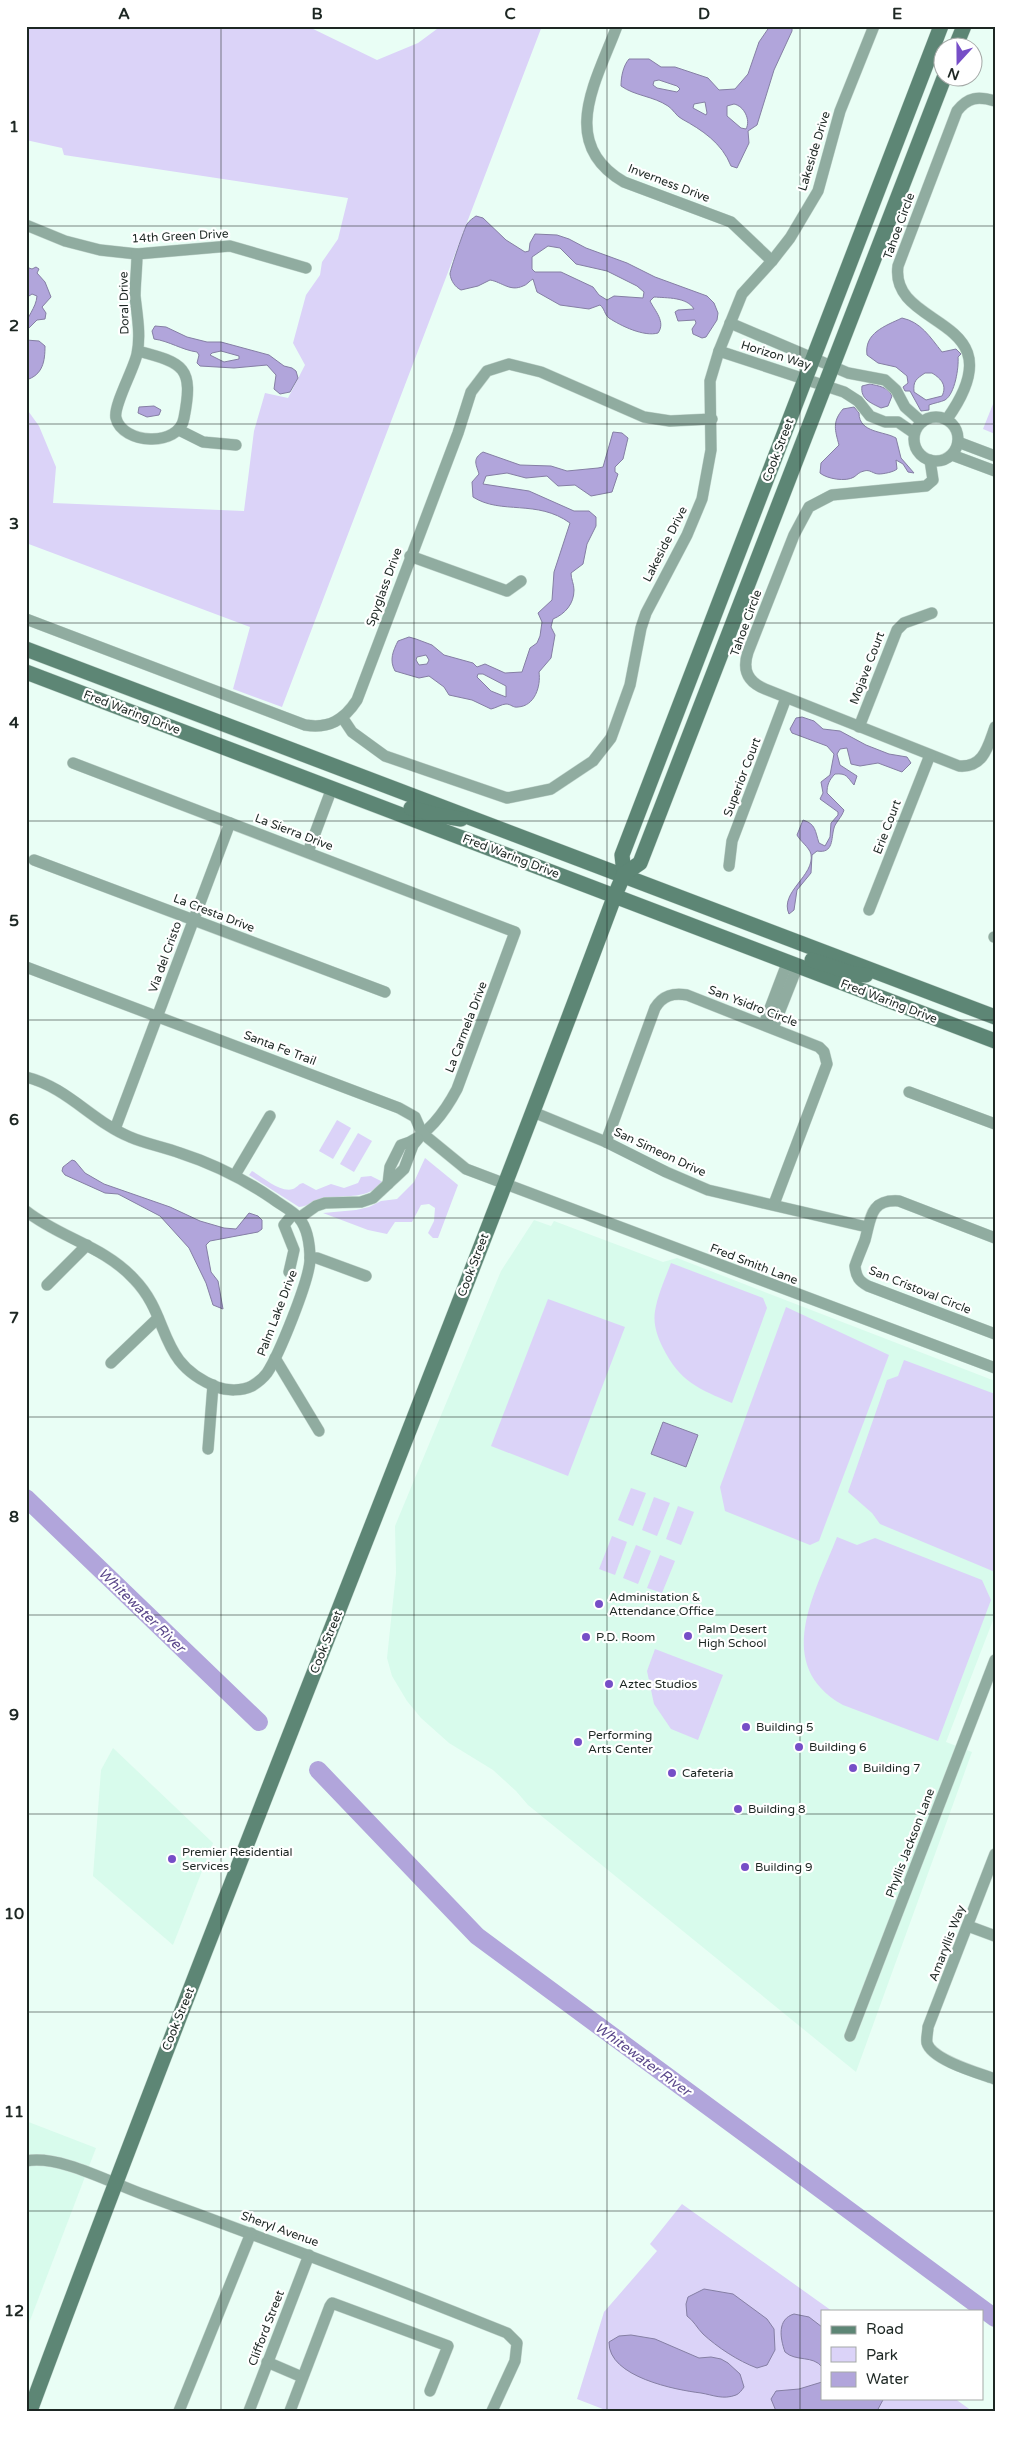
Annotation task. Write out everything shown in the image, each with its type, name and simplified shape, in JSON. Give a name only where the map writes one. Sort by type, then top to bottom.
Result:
[{"type":"main road","name":"Cook Street","points":[[30,2411],[114,2184],[533,1112],[624,874],[622,855],[941,26]]},
{"type":"main road","points":[[959,38],[964,26]]},
{"type":"main road","name":"Cook Street","points":[[624,874],[640,863],[940,88]]},
{"type":"main road","name":"Fred Waring Drive","points":[[26,649],[995,1016]]},
{"type":"main road","name":"Fred Waring Drive","points":[[26,672],[995,1041]]},
{"type":"main road","points":[[332,788],[336,784],[343,782],[425,813],[490,824]]},
{"type":"main road","points":[[793,963],[791,958],[799,956],[854,974],[889,977]]},
{"type":"main road","points":[[906,1007],[927,1004],[995,1030]]},
{"type":"street","name":"Inverness Drive","points":[[617,26],[586,113],[587,134],[600,162],[624,182],[731,222],[772,262]]},
{"type":"street","name":"Lakeside Drive","points":[[342,717],[352,732],[385,756],[507,798],[551,789],[593,761],[611,738],[630,685],[641,628],[646,613],[688,535],[702,499],[711,450],[710,381],[719,352],[742,294],[772,262],[790,238],[818,191],[840,110],[874,26]]},
{"type":"street","name":"Tahoe Circle","points":[[947,419],[961,402],[971,381],[973,373],[971,355],[967,345],[951,328],[912,300],[901,289],[898,283],[898,266],[957,111],[968,100],[976,97],[995,101]]},
{"type":"street","name":"14th Green Drive","points":[[26,225],[65,241],[100,250],[137,254],[230,246],[306,268]]},
{"type":"street","name":"Doral Drive","points":[[137,254],[135,287],[138,313],[138,351],[115,414],[118,424],[126,432],[137,437],[168,438],[179,430],[186,411],[187,384],[184,370],[173,361],[138,351]]},
{"type":"street","name":"Horizon Way","points":[[730,324],[848,374],[885,380],[896,390],[908,411],[922,422]]},
{"type":"street","name":"Horizon Way","points":[[719,352],[825,384],[844,392],[858,401],[870,416],[885,422],[898,422],[914,433]]},
{"type":"street","name":"Spyglass Drive","points":[[342,717],[349,712],[357,700],[458,433],[471,392],[487,371],[509,364],[541,372],[650,419],[670,421],[712,419]]},
{"type":"street","points":[[932,417],[947,419],[956,429],[958,442],[952,454],[944,460],[930,460],[917,450],[914,433],[922,422],[932,417]]},
{"type":"street","points":[[179,430],[203,442],[236,446]]},
{"type":"street","points":[[958,442],[995,456]]},
{"type":"street","points":[[952,454],[995,471]]},
{"type":"street","name":"Tahoe Circle","points":[[930,460],[933,480],[930,485],[832,495],[809,507],[794,535],[745,660],[746,672],[752,682],[786,698],[959,766],[971,765],[984,756],[995,727]]},
{"type":"street","points":[[410,556],[507,591],[521,581]]},
{"type":"street","name":"Mojave Court","points":[[859,727],[897,630],[904,623],[932,613]]},
{"type":"street","points":[[26,619],[305,725],[329,725],[342,717]]},
{"type":"street","name":"Superior Court","points":[[729,866],[732,841],[786,698]]},
{"type":"street","name":"Erie Court","points":[[869,910],[930,755]]},
{"type":"street","name":"La Sierra Drive","points":[[73,763],[505,927]]},
{"type":"street","points":[[308,852],[332,788]]},
{"type":"street","name":"Via del Cristo","points":[[115,1129],[230,823]]},
{"type":"street","name":"La Cresta Drive","points":[[34,860],[385,992]]},
{"type":"street","name":"La Carmela Drive","points":[[296,1216],[325,1203],[361,1202],[373,1198],[404,1169],[413,1145],[449,1104],[457,1089],[513,944],[515,932],[505,927]]},
{"type":"street","points":[[769,1026],[793,963]]},
{"type":"street","name":"Santa Fe Trail","points":[[26,967],[399,1108],[415,1117],[422,1133],[466,1169],[504,1184]]},
{"type":"street","name":"San Ysidro Circle","points":[[606,1142],[656,1008],[665,996],[687,995],[769,1026],[819,1047],[824,1052],[828,1064],[774,1204]]},
{"type":"street","points":[[26,1077],[57,1090],[130,1137],[180,1152],[235,1175],[296,1216],[284,1225],[294,1250],[289,1272]]},
{"type":"street","points":[[909,1092],[995,1124]]},
{"type":"street","name":"San Simeon Drive","points":[[533,1112],[606,1142],[666,1172],[708,1190],[867,1227]]},
{"type":"street","points":[[235,1175],[270,1116]]},
{"type":"street","name":"La Carmela Drive","points":[[388,1184],[389,1171],[401,1144],[411,1142],[422,1133]]},
{"type":"street","name":"Fred Smith Lane","points":[[504,1184],[995,1368]]},
{"type":"street","name":"San Cristoval Circle","points":[[995,1238],[899,1201],[889,1200],[878,1205],[867,1227],[855,1266],[855,1273],[860,1281],[868,1286],[995,1334]]},
{"type":"street","name":"Palm Lake Drive","points":[[26,1211],[41,1223],[87,1244],[116,1261],[136,1280],[153,1304],[170,1348],[177,1360],[192,1374],[213,1385],[234,1390],[252,1386],[265,1375],[275,1358],[308,1271],[310,1258],[306,1233],[296,1216]]},
{"type":"street","points":[[47,1285],[87,1244]]},
{"type":"street","points":[[310,1258],[317,1258],[366,1276]]},
{"type":"street","points":[[110,1363],[158,1318]]},
{"type":"street","points":[[275,1358],[320,1431]]},
{"type":"street","points":[[208,1449],[213,1385]]},
{"type":"street","name":"Phyllis Jackson Lane","points":[[850,2036],[995,1660]]},
{"type":"street","name":"Amaryllis Way","points":[[995,1854],[928,2027],[926,2042],[932,2052],[942,2058],[995,2079]]},
{"type":"street","points":[[968,1926],[995,1936]]},
{"type":"street","name":"Sheryl Avenue","points":[[26,2161],[36,2159],[82,2169],[114,2184],[309,2255],[507,2333],[517,2343],[515,2361],[492,2411]]},
{"type":"street","points":[[179,2411],[250,2233]]},
{"type":"street","name":"Clifford Street","points":[[249,2411],[309,2255]]},
{"type":"street","points":[[290,2411],[330,2306],[334,2303],[448,2346],[430,2391]]},
{"type":"street","points":[[267,2362],[302,2377]]},
{"type":"shaded area","name":"Palm Desert High School","points":[[534,1220],[551,1226],[554,1221],[663,1262],[677,1258],[995,1381],[995,1615],[946,1742],[972,1752],[856,2072],[528,1805],[493,1770],[449,1743],[421,1718],[407,1701],[392,1676],[387,1658],[396,1573],[395,1526],[501,1271]]},
{"type":"shaded area","points":[[113,1748],[213,1843],[173,1945],[93,1876],[101,1770]]},
{"type":"shaded area","points":[[26,2121],[96,2148],[26,2331]]},
{"type":"green space","points":[[26,26],[307,26],[377,60],[418,43],[441,26],[542,26],[282,707],[233,689],[250,627],[26,543],[26,408],[39,426],[56,467],[53,503],[244,511],[254,431],[265,393],[288,398],[305,365],[293,343],[306,295],[320,275],[322,262],[338,239],[348,198],[64,155],[62,148],[26,140]]},
{"type":"green space","points":[[995,399],[995,434],[983,429]]},
{"type":"green space","points":[[337,1120],[351,1128],[333,1159],[319,1151]]},
{"type":"green space","points":[[358,1133],[372,1141],[354,1172],[340,1164]]},
{"type":"green space","points":[[425,1158],[458,1185],[438,1238],[433,1238],[428,1233],[434,1221],[435,1208],[429,1204],[421,1205],[412,1222],[395,1222],[387,1234],[368,1230],[323,1213],[356,1210],[369,1207],[381,1201],[397,1199],[414,1182]]},
{"type":"green space","points":[[252,1171],[277,1187],[288,1190],[303,1183],[316,1190],[331,1184],[344,1188],[358,1183],[361,1177],[371,1176],[383,1182],[370,1192],[323,1200],[299,1207],[249,1175]]},
{"type":"green space","points":[[671,1263],[763,1298],[767,1308],[732,1403],[700,1388],[684,1377],[669,1360],[657,1334],[655,1311]]},
{"type":"green space","points":[[548,1299],[625,1327],[568,1476],[491,1446]]},
{"type":"green space","points":[[786,1307],[889,1355],[819,1541],[810,1545],[725,1511],[720,1487]]},
{"type":"green space","points":[[904,1360],[995,1394],[995,1572],[880,1524],[872,1513],[848,1492],[887,1380],[898,1376]]},
{"type":"green space","points":[[631,1488],[646,1493],[633,1526],[618,1520]]},
{"type":"green space","points":[[654,1497],[670,1503],[657,1536],[642,1530]]},
{"type":"green space","points":[[678,1506],[694,1512],[681,1545],[666,1539]]},
{"type":"green space","points":[[612,1536],[627,1542],[615,1575],[599,1569]]},
{"type":"green space","points":[[837,1537],[857,1545],[875,1538],[982,1580],[991,1600],[938,1741],[843,1705],[821,1689],[809,1670],[804,1649],[805,1627],[819,1581]]},
{"type":"green space","points":[[636,1545],[651,1551],[638,1584],[623,1578]]},
{"type":"green space","points":[[660,1555],[675,1561],[662,1593],[647,1588]]},
{"type":"green space","points":[[655,1649],[723,1675],[698,1740],[671,1729],[654,1704],[647,1671]]},
{"type":"green space","points":[[682,2204],[831,2310],[821,2310],[821,2400],[957,2400],[972,2411],[608,2411],[577,2399],[604,2312],[657,2251],[650,2244]]},
{"type":"water","points":[[770,26],[792,26],[792,31],[774,70],[757,125],[748,131],[749,143],[737,168],[731,166],[722,150],[711,138],[680,118],[668,106],[621,86],[625,65],[629,59],[649,59],[661,67],[675,67],[708,78],[719,90],[735,89],[748,74],[759,42]],"holes":[[[659,80],[677,86],[680,89],[677,92],[657,88],[653,85],[654,81]],[[705,102],[706,115],[693,108],[694,104]],[[734,104],[744,110],[748,122],[746,129],[741,128],[727,116],[727,106]]]},
{"type":"water","points":[[476,216],[483,218],[506,240],[525,252],[529,251],[530,243],[535,234],[557,235],[627,263],[655,277],[707,296],[714,303],[718,313],[717,320],[706,337],[702,338],[693,334],[692,329],[696,323],[695,320],[678,321],[675,312],[678,310],[694,309],[691,305],[682,300],[654,297],[650,301],[659,317],[661,325],[658,333],[652,334],[633,330],[614,321],[607,316],[600,305],[589,309],[560,305],[537,292],[533,279],[526,285],[518,288],[490,280],[478,286],[461,290],[454,284],[450,274],[467,224]],"holes":[[[548,246],[560,248],[576,264],[607,271],[637,286],[644,292],[643,298],[614,296],[607,300],[599,295],[593,287],[561,272],[535,272],[532,269],[532,257]]]},
{"type":"water","points":[[26,267],[32,269],[36,267],[39,269],[37,273],[45,282],[51,297],[42,307],[46,313],[45,319],[37,320],[29,328],[26,328],[26,324],[37,296],[32,294],[26,298]]},
{"type":"water","points":[[902,318],[915,323],[925,331],[942,352],[956,349],[961,354],[958,357],[957,373],[951,392],[945,400],[929,405],[929,410],[921,411],[910,391],[905,391],[903,387],[908,383],[907,376],[896,367],[878,363],[867,355],[867,347],[872,336],[883,327]],"holes":[[[932,373],[943,383],[944,389],[942,396],[926,400],[914,392],[914,385],[922,375]]]},
{"type":"water","points":[[155,326],[166,327],[187,337],[207,342],[221,342],[269,355],[284,366],[296,371],[298,378],[290,392],[280,394],[274,389],[276,375],[267,365],[234,368],[200,366],[197,363],[199,355],[197,352],[154,339],[152,331]],"holes":[[[221,351],[239,356],[239,359],[224,362],[210,355]]]},
{"type":"water","points":[[26,340],[39,341],[45,346],[42,367],[36,375],[26,380]]},
{"type":"water","points":[[870,384],[883,387],[890,393],[892,396],[888,406],[881,408],[864,397],[862,386]]},
{"type":"water","points":[[154,406],[161,410],[159,415],[147,417],[138,413],[139,407]]},
{"type":"water","points":[[854,407],[859,413],[860,420],[868,428],[896,438],[901,458],[914,473],[908,472],[903,464],[896,460],[897,469],[881,474],[866,471],[851,479],[842,480],[827,477],[820,473],[821,463],[839,445],[836,430],[837,418],[843,409]]},
{"type":"water","points":[[613,432],[622,433],[628,438],[623,459],[615,467],[615,472],[618,474],[612,492],[591,496],[575,485],[558,486],[547,476],[526,478],[507,473],[486,476],[483,484],[529,491],[574,511],[589,511],[596,517],[596,526],[587,544],[583,564],[571,573],[574,595],[571,604],[565,611],[553,619],[551,627],[555,635],[551,658],[539,672],[538,689],[529,703],[516,707],[504,704],[491,709],[472,700],[449,695],[444,687],[429,676],[419,678],[395,671],[392,656],[395,648],[398,641],[409,637],[432,645],[444,655],[473,663],[477,667],[485,664],[505,673],[522,672],[530,648],[537,643],[540,636],[542,622],[538,613],[552,600],[554,572],[570,523],[545,511],[495,505],[473,497],[472,482],[479,474],[476,464],[477,457],[483,452],[520,465],[551,466],[567,471],[603,467]],"holes":[[[426,655],[429,660],[427,664],[419,665],[416,660],[417,657]],[[478,674],[483,674],[506,686],[506,697],[491,691],[477,677]]]},
{"type":"water","points":[[802,717],[814,721],[823,729],[840,731],[866,745],[889,754],[907,757],[911,763],[902,772],[878,763],[860,766],[851,764],[847,748],[840,749],[837,754],[840,765],[857,776],[854,785],[846,776],[835,774],[828,785],[827,793],[844,810],[835,826],[829,848],[817,851],[812,855],[811,873],[797,890],[794,910],[789,914],[787,906],[789,898],[808,870],[811,862],[810,851],[797,835],[803,820],[813,826],[819,843],[825,846],[830,837],[831,823],[838,815],[838,812],[820,799],[823,793],[821,782],[830,775],[834,754],[827,746],[792,733],[790,729],[796,718]]},
{"type":"water","points":[[72,1160],[85,1173],[104,1184],[170,1207],[200,1221],[224,1228],[236,1229],[249,1213],[258,1216],[262,1220],[262,1229],[258,1232],[210,1241],[206,1245],[211,1272],[218,1281],[223,1309],[213,1305],[206,1283],[189,1248],[160,1216],[118,1194],[105,1193],[65,1175],[62,1171],[63,1167]]},
{"type":"water","points":[[663,1422],[698,1435],[686,1467],[651,1454]]},
{"type":"water","points":[[704,2289],[733,2294],[767,2319],[774,2329],[775,2350],[767,2365],[757,2368],[728,2353],[703,2334],[687,2316],[686,2304],[688,2297]]},
{"type":"water","points":[[794,2314],[809,2317],[821,2326],[821,2366],[814,2361],[794,2357],[785,2352],[781,2330],[782,2325],[789,2316]]},
{"type":"water","points":[[631,2335],[655,2339],[699,2358],[711,2357],[721,2359],[740,2374],[744,2387],[737,2394],[722,2397],[676,2389],[645,2380],[619,2364],[612,2354],[609,2342],[619,2336]]},
{"type":"water","points":[[821,2382],[821,2400],[883,2400],[877,2411],[776,2411],[771,2399],[776,2391],[799,2389]]},
{"type":"waterway","name":"Whitewater River","points":[[26,1498],[259,1722]]},
{"type":"waterway","name":"Whitewater River","points":[[318,1770],[477,1936],[995,2318]]},
{"type":"place","name":"Administation & Attendance Office","points":[[599,1604]]},
{"type":"place","name":"Palm Desert High School","points":[[688,1636]]},
{"type":"place","name":"P.D. Room","points":[[586,1637]]},
{"type":"place","name":"Aztec Studios","points":[[609,1684]]},
{"type":"place","name":"Building 5","points":[[746,1727]]},
{"type":"place","name":"Performing Arts Center","points":[[578,1742]]},
{"type":"place","name":"Building 6","points":[[799,1747]]},
{"type":"place","name":"Building 7","points":[[853,1768]]},
{"type":"place","name":"Cafeteria","points":[[672,1773]]},
{"type":"place","name":"Building 8","points":[[738,1809]]},
{"type":"place","name":"Premier Residential Services","points":[[172,1859]]},
{"type":"place","name":"Building 9","points":[[745,1867]]}]
